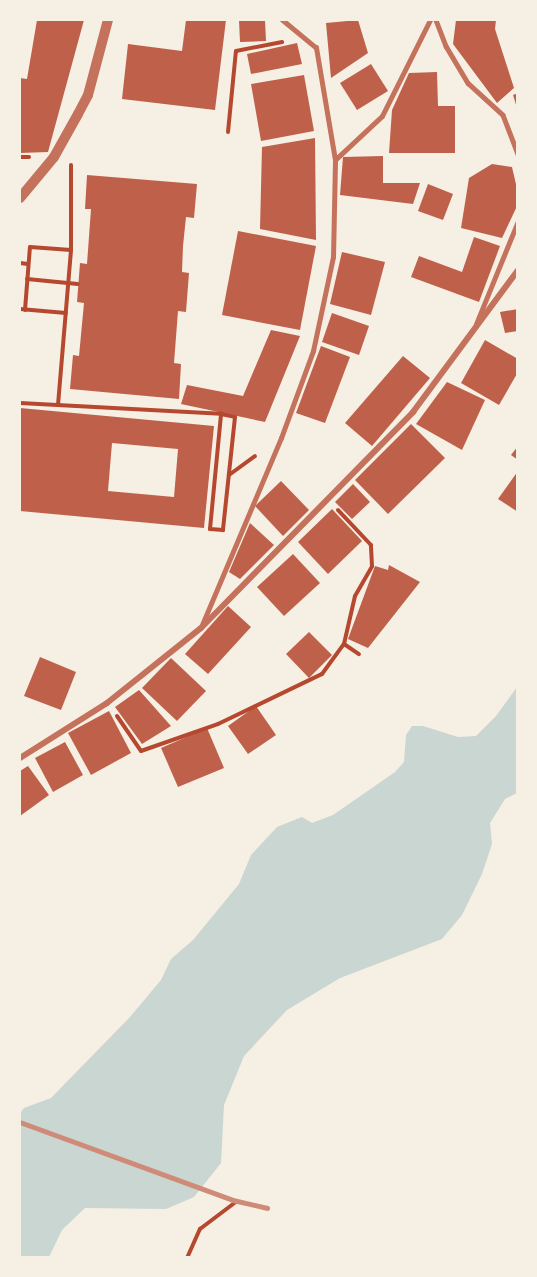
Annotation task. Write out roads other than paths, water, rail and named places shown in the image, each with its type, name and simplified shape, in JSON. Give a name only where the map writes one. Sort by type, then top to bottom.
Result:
[{"type":"street","points":[[20,198],[54,157],[88,94],[108,20]]},
{"type":"street","points":[[20,758],[107,703],[201,628],[413,411],[518,270]]},
{"type":"lane","points":[[201,628],[280,438],[313,351],[333,257],[335,160],[316,48],[282,20]]},
{"type":"lane","points":[[335,160],[382,116],[430,20]]},
{"type":"lane","points":[[436,20],[446,46],[468,83],[503,115],[518,154]]},
{"type":"lane","points":[[476,324],[518,221]]},
{"type":"railway","points":[[20,1122],[233,1200],[267,1208]]}]
